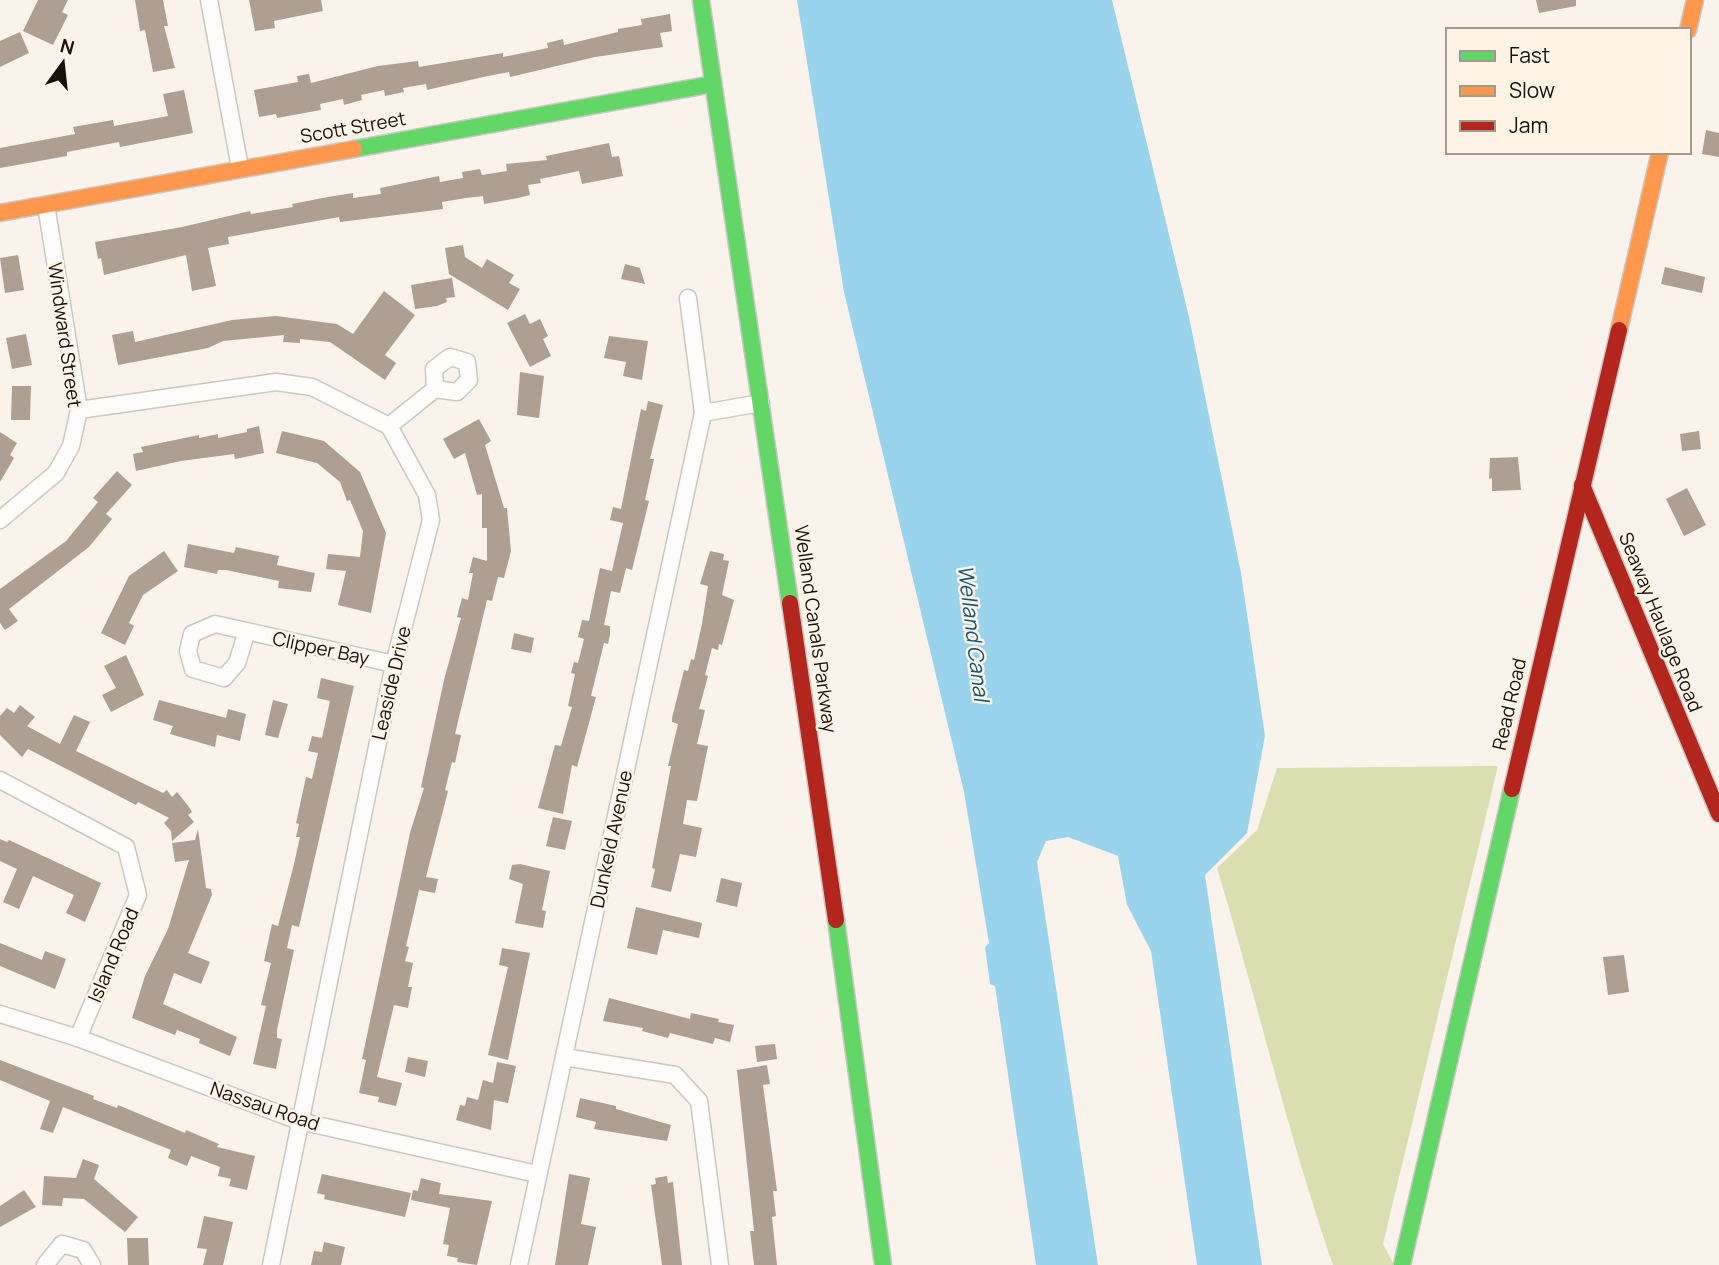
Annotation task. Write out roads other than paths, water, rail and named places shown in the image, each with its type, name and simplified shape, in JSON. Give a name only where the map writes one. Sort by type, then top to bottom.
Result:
[{"type":"street","points":[[209,0],[240,168]]},
{"type":"street","name":"Welland Canals Parkway","points":[[701,0],[820,804],[883,1265]]},
{"type":"street","points":[[1688,28],[1695,0]]},
{"type":"street","name":"Scott Street","points":[[0,213],[713,84]]},
{"type":"street","name":"Read Road","points":[[1402,1265],[1660,154]]},
{"type":"street","name":"Windward Street","points":[[0,520],[56,473],[71,446],[79,410],[46,205]]},
{"type":"street","name":"Dunkeld Avenue","points":[[519,1265],[703,413],[688,298]]},
{"type":"street","points":[[79,410],[276,382],[312,387],[389,426],[435,389]]},
{"type":"street","points":[[703,413],[761,403]]},
{"type":"street","name":"Leaside Drive","points":[[271,1265],[394,664],[431,520],[427,495],[389,426]]},
{"type":"street","name":"Seaway Haulage Road","points":[[1582,485],[1719,814]]},
{"type":"street","name":"Clipper Bay","points":[[247,631],[394,664]]},
{"type":"street","name":"Island Road","points":[[0,780],[126,846],[138,895],[78,1038]]},
{"type":"street","name":"Nassau Road","points":[[0,1014],[78,1038],[299,1121],[537,1174]]},
{"type":"street","points":[[564,1057],[675,1075],[699,1101],[720,1265]]},
{"type":"street","points":[[45,1265],[62,1244],[83,1250],[92,1265]]},
{"type":"water","name":"Welland Canal","points":[[797,0],[1112,0],[1189,317],[1241,573],[1265,736],[1247,833],[1205,875],[1262,1265],[1197,1265],[1151,951],[1127,905],[1118,856],[1068,837],[1046,841],[1037,862],[1098,1265],[1036,1265],[995,986],[990,984],[985,947],[989,943],[964,792],[844,292]]}]
